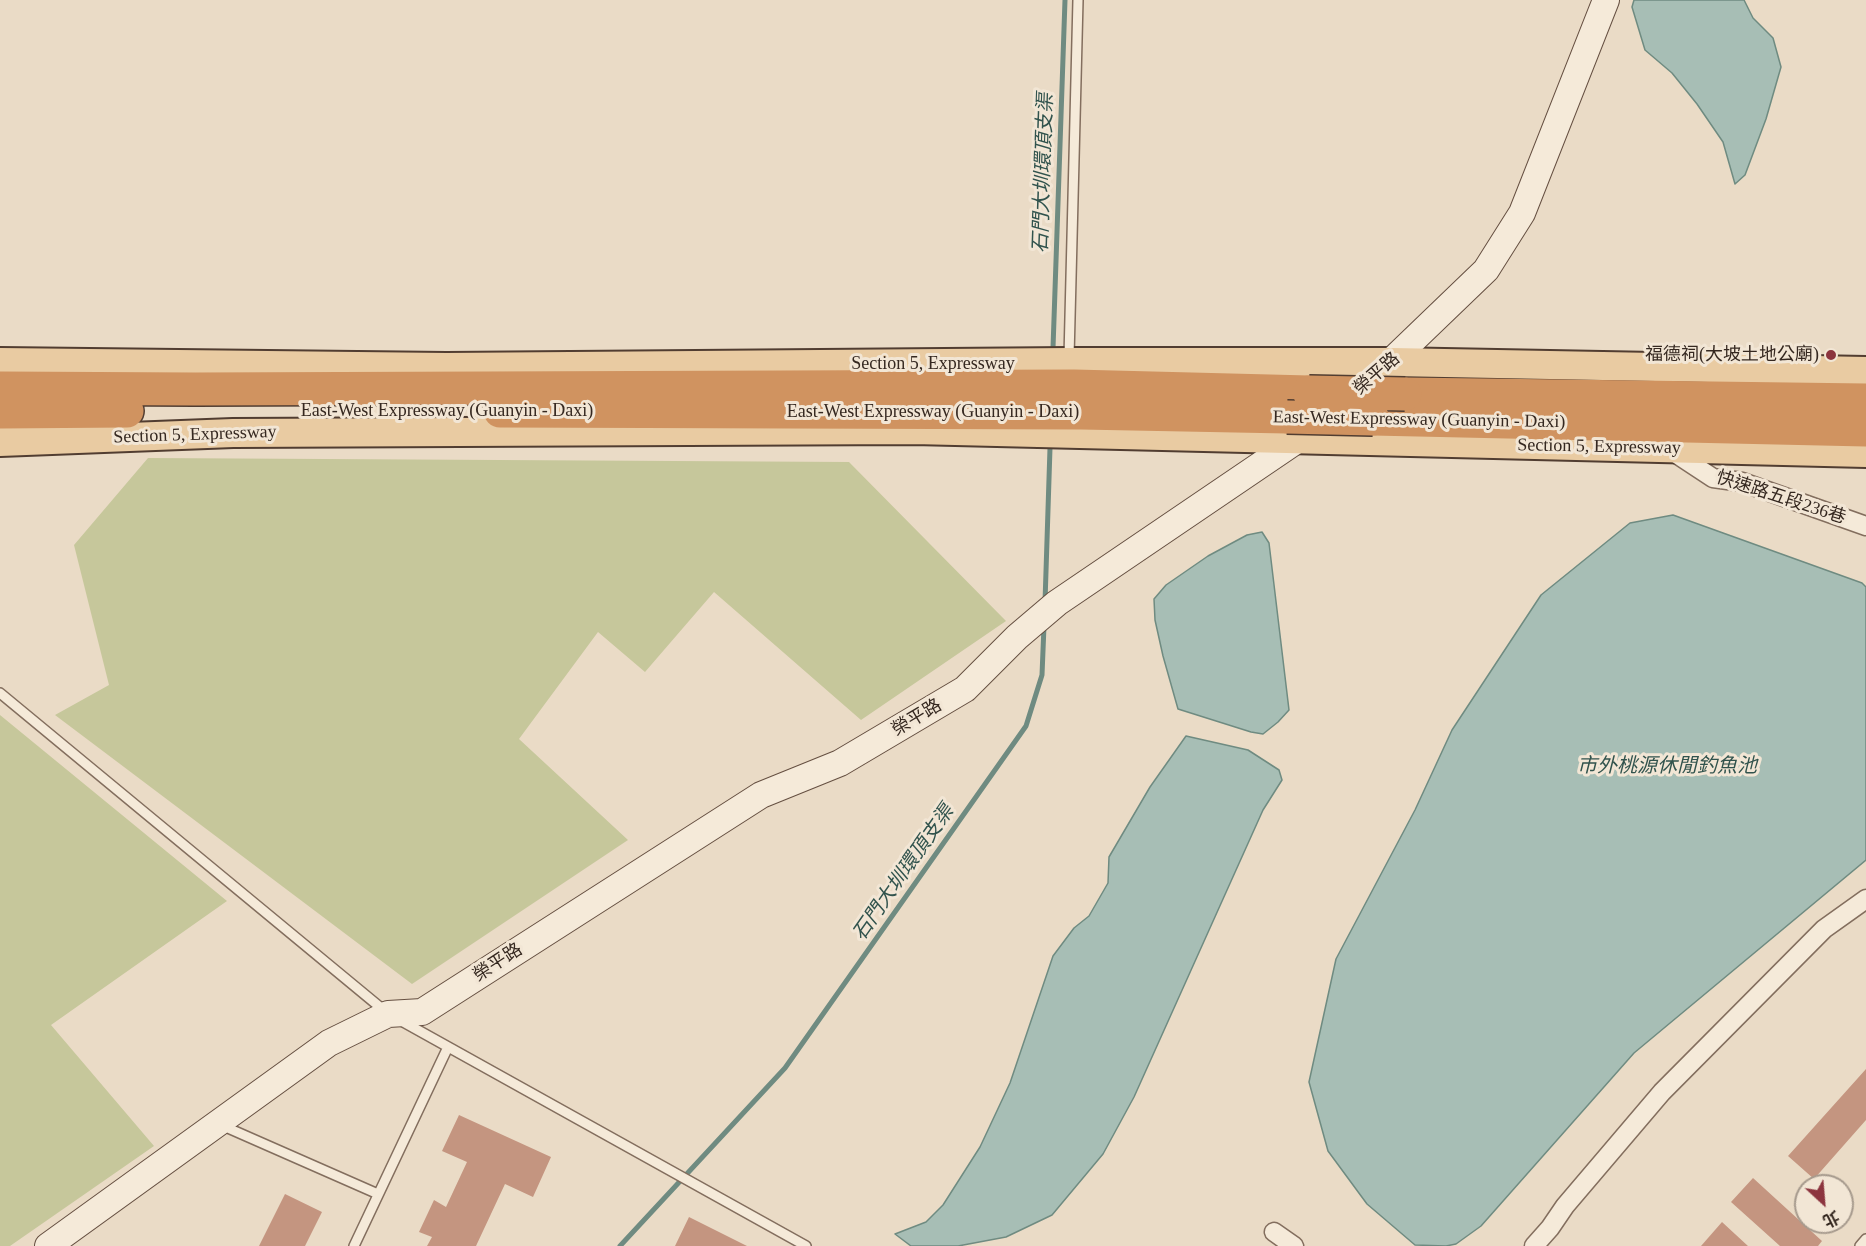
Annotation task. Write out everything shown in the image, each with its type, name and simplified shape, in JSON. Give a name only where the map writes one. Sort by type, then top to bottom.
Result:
[{"type":"highway","name":"East-West Expressway (Guanyin - Daxi)","points":[[0,388],[1309,392],[1866,400]]},
{"type":"highway","name":"East-West Expressway (Guanyin - Daxi)","points":[[0,412],[1055,392],[1293,428],[1866,429]]},
{"type":"main road","name":"Section 5, Expressway","points":[[0,362],[458,367],[1055,392],[1392,362],[1866,371]]},
{"type":"main road","name":"Section 5, Expressway","points":[[0,442],[233,433],[1293,428],[1668,448],[1866,453]]},
{"type":"street","name":"榮平路","points":[[48,1246],[329,1043],[388,1014],[422,1012],[761,795],[840,763],[965,689],[1017,637],[1049,610],[1293,428],[1392,362],[1486,270],[1522,213],[1606,0]]},
{"type":"street","name":"快速路五段236巷","points":[[1668,448],[1713,478],[1742,482],[1866,526]]},
{"type":"street","points":[[1534,1246],[1662,1092],[1824,929],[1866,898]]},
{"type":"street","points":[[1274,1232],[1294,1246]]},
{"type":"lane","points":[[1055,392],[1078,0]]},
{"type":"lane","points":[[0,693],[388,1014],[806,1246]]},
{"type":"lane","points":[[354,1246],[448,1047]]},
{"type":"lane","points":[[217,1124],[378,1194]]},
{"type":"lane","points":[[1860,1246],[1866,1239]]},
{"type":"green space","points":[[148,458],[849,462],[1006,621],[861,720],[714,592],[645,672],[598,632],[519,739],[628,840],[412,984],[55,715],[109,685],[74,545]]},
{"type":"green space","points":[[0,715],[227,901],[51,1025],[154,1146],[10,1246],[0,1246]]},
{"type":"water","points":[[1634,0],[1744,0],[1753,18],[1773,38],[1781,67],[1766,119],[1745,175],[1735,184],[1723,142],[1672,73],[1645,50],[1632,7]]},
{"type":"water","name":"市外桃源休閒釣魚池","points":[[1673,515],[1862,583],[1866,587],[1866,860],[1634,1053],[1481,1226],[1456,1244],[1415,1245],[1367,1204],[1328,1151],[1309,1082],[1336,959],[1415,810],[1452,730],[1541,595],[1630,523]]},
{"type":"water","points":[[1262,532],[1269,543],[1289,710],[1263,734],[1178,709],[1155,620],[1154,599],[1166,585],[1208,556],[1247,535]]},
{"type":"water","points":[[1186,736],[1248,750],[1279,770],[1282,780],[1263,810],[1134,1097],[1103,1154],[1052,1215],[1006,1237],[958,1246],[911,1246],[895,1234],[926,1222],[943,1205],[980,1147],[1010,1083],[1053,956],[1074,928],[1089,916],[1108,883],[1109,857],[1150,787]]},
{"type":"building","points":[[1866,1069],[1866,1120],[1818,1174],[1808,1174],[1788,1156]]},
{"type":"building","points":[[459,1115],[551,1157],[533,1197],[505,1184],[476,1246],[427,1246],[432,1237],[419,1232],[434,1200],[446,1207],[467,1162],[442,1151]]},
{"type":"building","points":[[1753,1178],[1794,1215],[1794,1234],[1814,1234],[1822,1241],[1818,1246],[1780,1246],[1731,1202]]},
{"type":"building","points":[[285,1194],[322,1212],[305,1246],[259,1246]]},
{"type":"building","points":[[689,1217],[747,1246],[675,1246]]},
{"type":"building","points":[[1722,1222],[1748,1246],[1701,1246]]},
{"type":"waterway","name":"石門大圳環頂支渠","points":[[1053,348],[1065,0]]},
{"type":"waterway","name":"石門大圳環頂支渠","points":[[1045,602],[1050,448]]},
{"type":"waterway","name":"石門大圳環頂支渠","points":[[620,1246],[785,1068],[1026,726],[1042,675],[1044,626]]},
{"type":"place","name":"福德祠(大坡土地公廟)","points":[[1831,355]]}]
